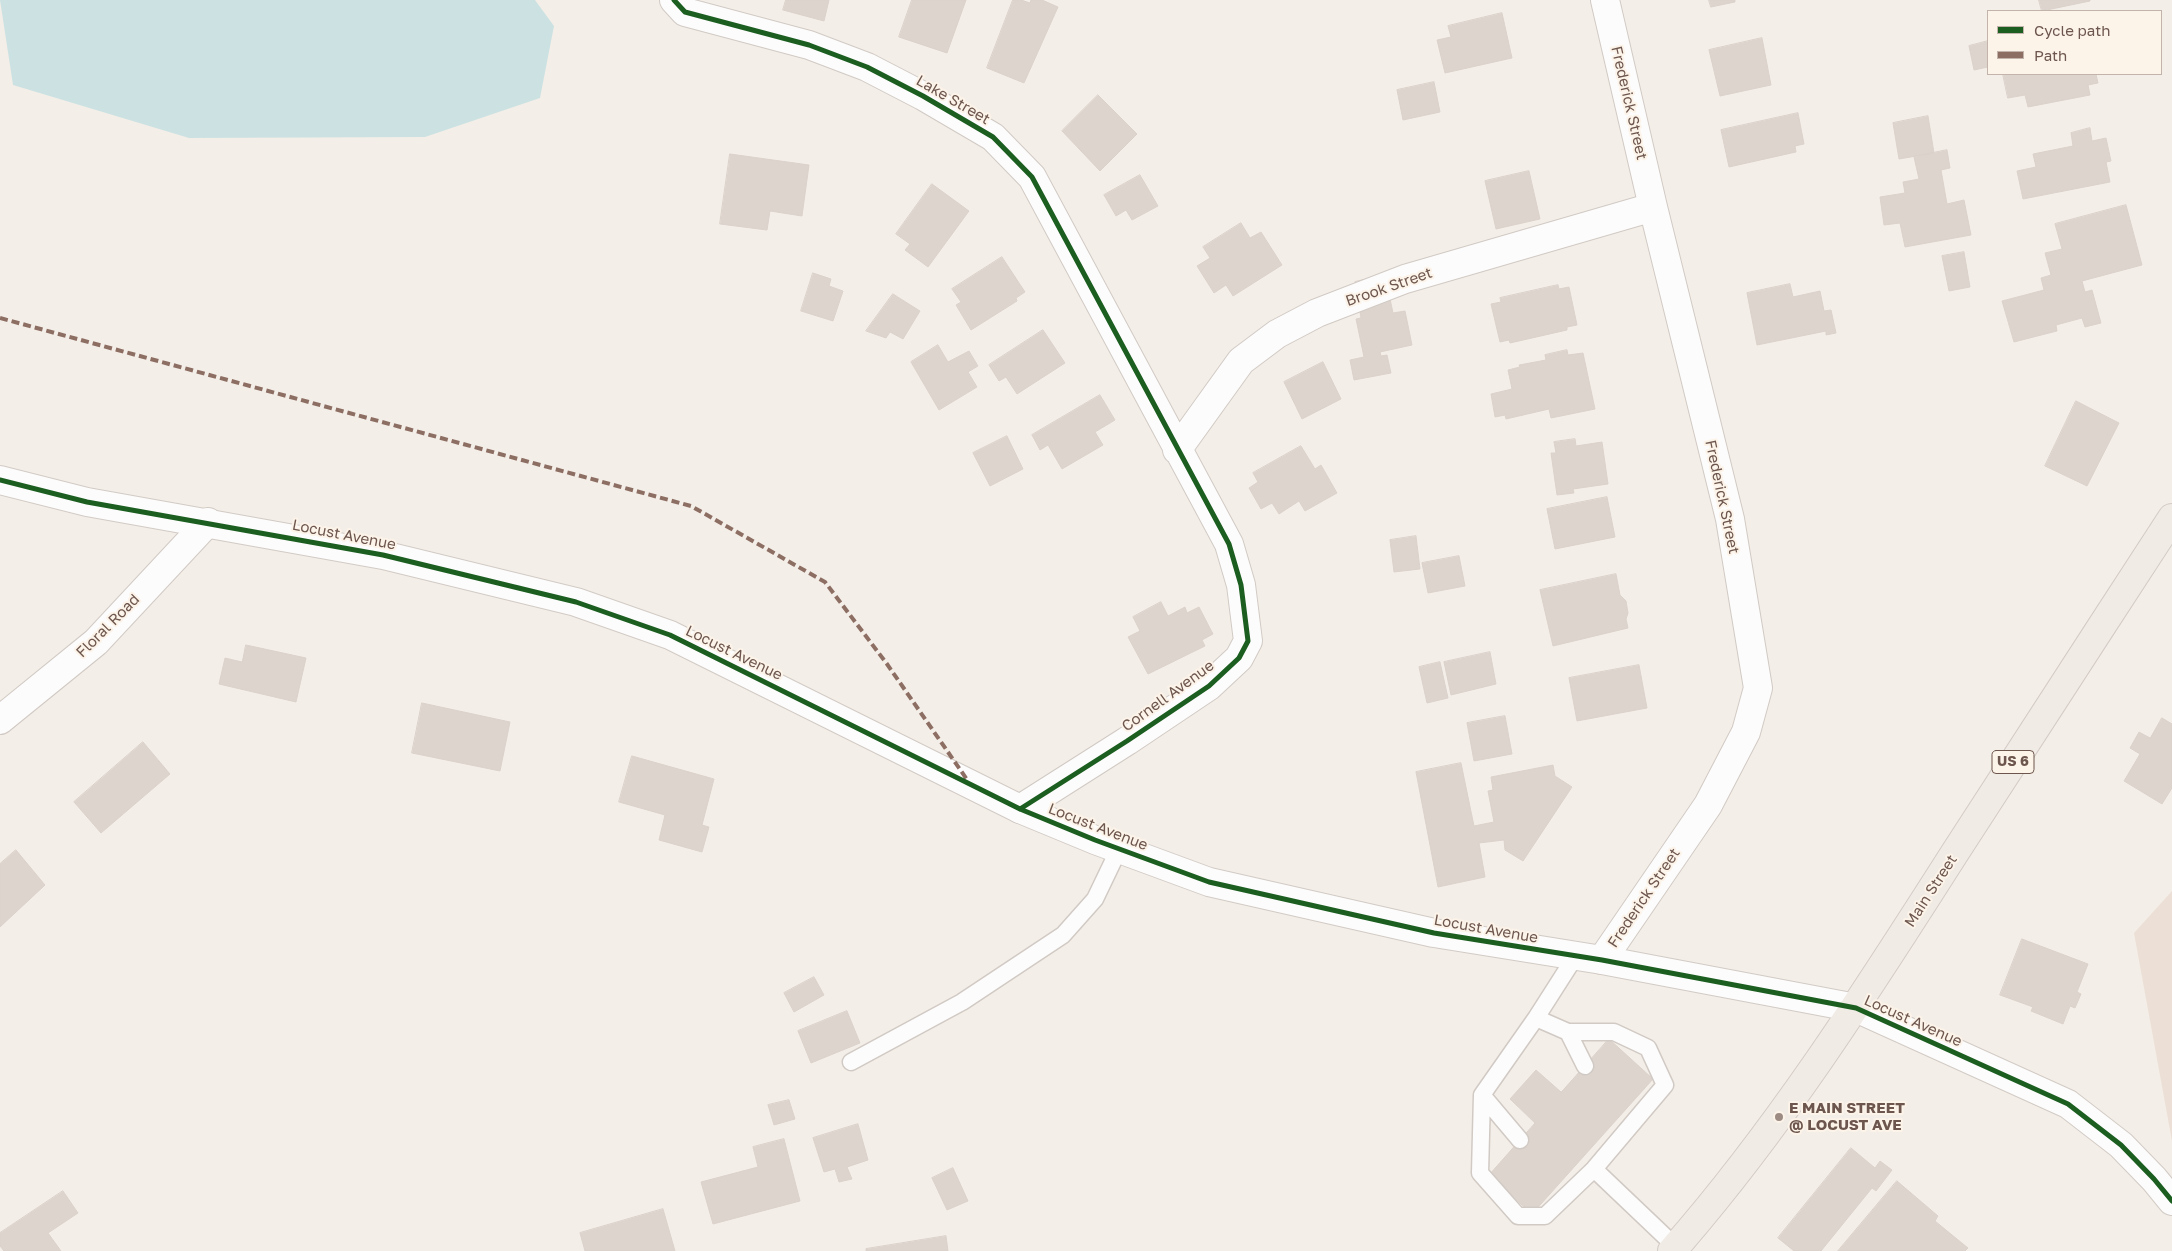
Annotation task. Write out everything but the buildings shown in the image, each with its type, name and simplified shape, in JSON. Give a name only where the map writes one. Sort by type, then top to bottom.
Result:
[{"type":"main road","name":"Main Street","points":[[1674,1249],[1701,1218],[1779,1117],[1856,1008],[2033,730],[2172,518]]},
{"type":"street","name":"Lake Street","points":[[674,0],[685,12],[809,45],[867,67],[923,96],[993,137],[1032,177],[1177,450]]},
{"type":"street","name":"Frederick Street","points":[[1602,960],[1708,805],[1746,732],[1758,688],[1730,520],[1653,208],[1605,0]]},
{"type":"street","name":"Brook Street","points":[[1177,450],[1241,361],[1278,334],[1317,313],[1405,278],[1653,208]]},
{"type":"street","name":"Cornell Avenue","points":[[1020,809],[1209,686],[1239,658],[1248,641],[1241,585],[1229,544],[1177,450]]},
{"type":"street","name":"Locust Avenue","points":[[0,480],[87,502],[208,522],[383,555],[586,606],[670,635],[1020,809],[1209,882],[1434,933],[1602,960],[1856,1008],[2068,1104],[2121,1145],[2154,1179],[2172,1202]]},
{"type":"street","name":"Floral Road","points":[[0,720],[96,642],[208,522]]},
{"type":"lane","points":[[851,1062],[962,1002],[1063,935],[1095,899],[1120,849]]},
{"type":"lane","points":[[1536,1018],[1568,1032],[1614,1032],[1648,1048],[1665,1085],[1635,1110],[1594,1169],[1569,1184],[1546,1216],[1518,1216],[1480,1173],[1482,1095],[1536,1018],[1575,957]]},
{"type":"lane","points":[[1568,1032],[1585,1066]]},
{"type":"lane","points":[[1482,1095],[1520,1140]]},
{"type":"lane","points":[[1594,1169],[1674,1249]]},
{"type":"shaded area","points":[[0,0],[535,0],[554,26],[540,98],[425,137],[189,138],[13,85]]},
{"type":"shaded area","points":[[2172,891],[2172,1141],[2134,933]]},
{"type":"marked path","points":[[0,318],[691,506],[825,582],[887,664],[968,781]]},
{"type":"cycle path","points":[[674,0],[685,12],[809,45],[867,67],[923,96],[993,137],[1032,177],[1229,544],[1241,585],[1248,641],[1239,658],[1209,686],[1020,809]]},
{"type":"cycle path","points":[[0,480],[87,502],[383,555],[576,602],[670,635],[1020,809],[1095,840],[1209,882],[1434,933],[1602,960],[1856,1008],[2068,1104],[2121,1145],[2154,1179],[2172,1201]]},
{"type":"place","name":"E MAIN STREET @ LOCUST AVE","points":[[1779,1117]]}]
